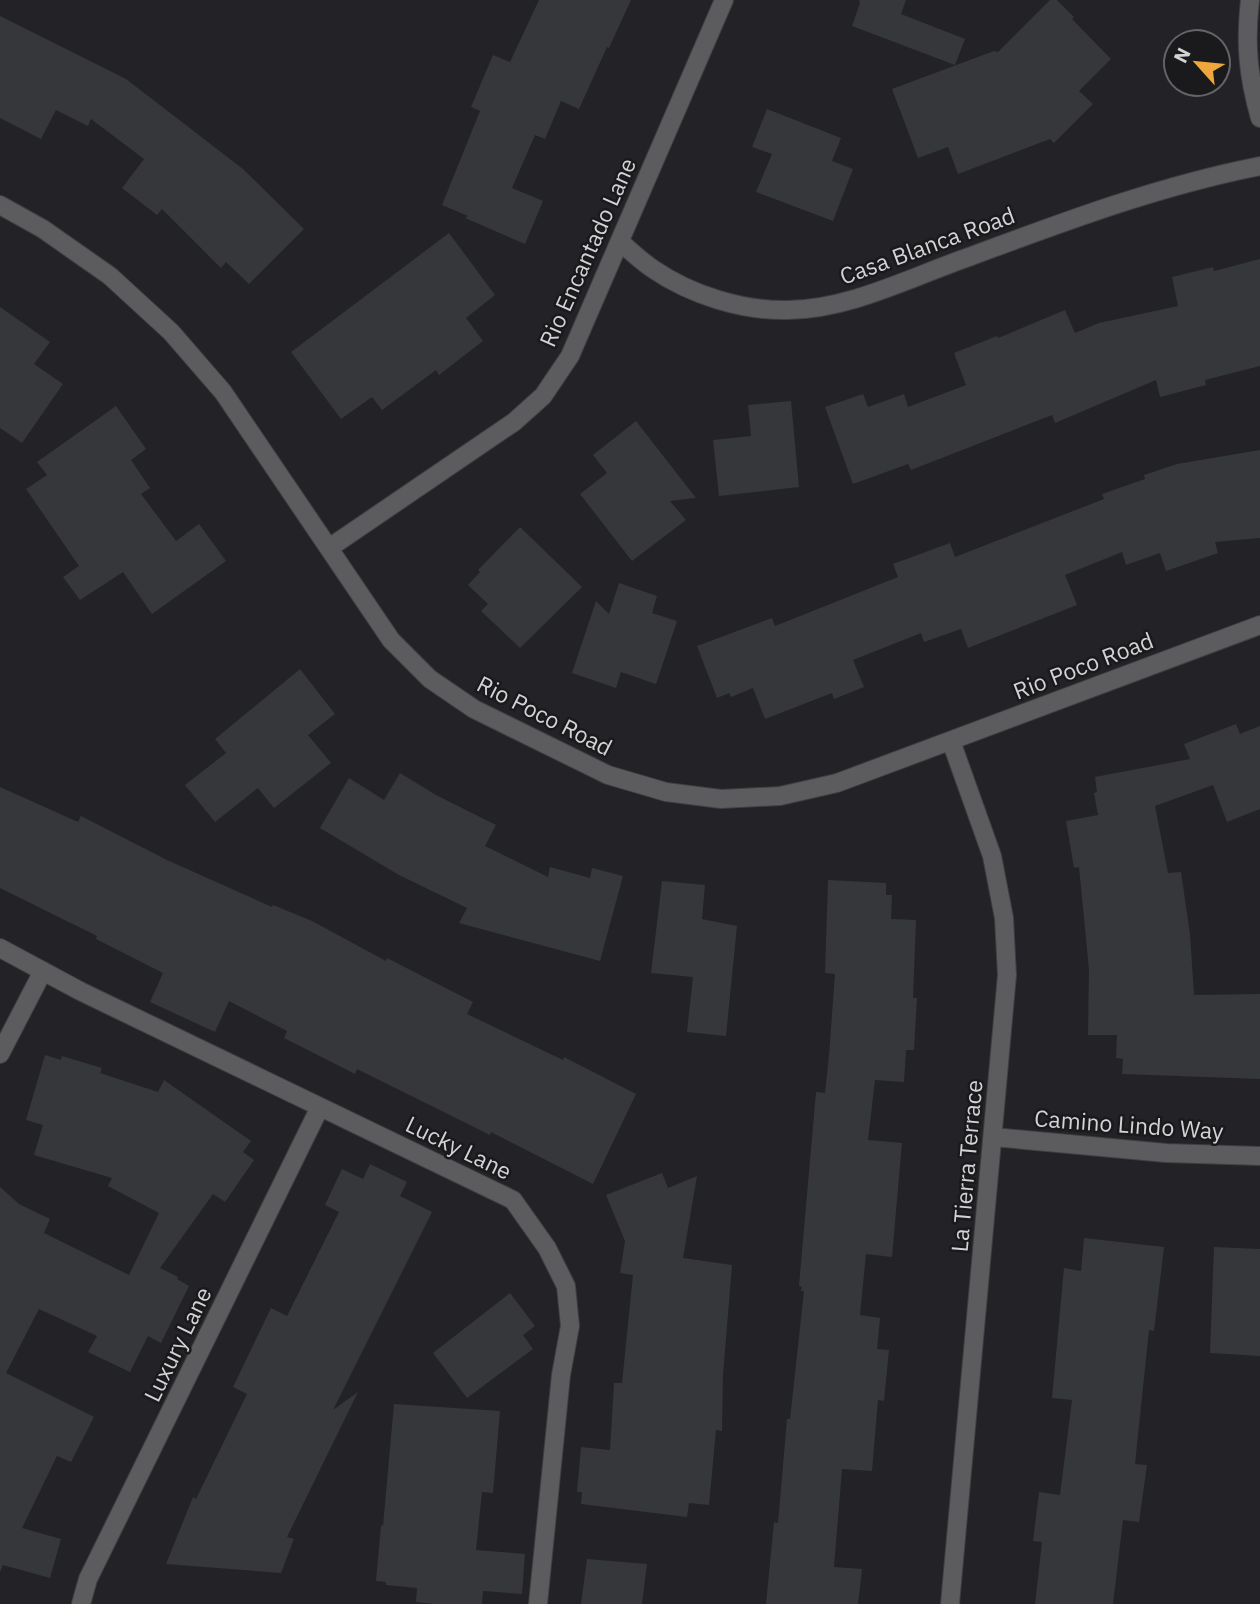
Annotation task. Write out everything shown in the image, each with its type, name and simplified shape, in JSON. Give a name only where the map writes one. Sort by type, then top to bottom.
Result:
[{"type":"street","name":"Rio Encantado Lane","points":[[329,548],[514,422],[542,396],[570,356],[724,0]]},
{"type":"street","points":[[1250,0],[1246,37],[1251,86],[1260,118]]},
{"type":"street","name":"Casa Blanca Road","points":[[620,242],[653,269],[694,292],[741,306],[800,309],[839,304],[1113,204],[1211,176],[1260,166]]},
{"type":"street","name":"Rio Poco Road","points":[[0,205],[43,229],[110,276],[171,332],[223,392],[391,640],[430,679],[474,709],[608,775],[666,792],[721,799],[780,796],[837,783],[1260,625]]},
{"type":"street","name":"La Tierra Terrace","points":[[950,1604],[1007,975],[1004,918],[992,856],[951,741]]},
{"type":"street","name":"Lucky Lane","points":[[0,948],[513,1200],[547,1248],[566,1286],[570,1326],[561,1374],[538,1604]]},
{"type":"street","points":[[0,1054],[43,971]]},
{"type":"street","name":"Luxury Lane","points":[[81,1604],[94,1567],[320,1107]]},
{"type":"street","name":"Camino Lindo Way","points":[[993,1137],[1166,1153],[1260,1156]]},
{"type":"building","points":[[539,0],[631,0],[579,109],[561,101],[545,139],[535,135],[512,188],[543,201],[525,244],[442,205],[480,111],[471,107],[493,55],[510,62]]},
{"type":"building","points":[[859,0],[906,0],[901,14],[965,39],[955,65],[852,26]]},
{"type":"building","points":[[1050,0],[1057,0],[1111,59],[1079,91],[1093,104],[1054,143],[1050,139],[958,174],[948,147],[918,158],[892,89],[994,51],[998,52]]},
{"type":"building","points":[[0,16],[126,79],[243,169],[304,229],[249,284],[226,262],[221,268],[162,209],[157,215],[122,188],[144,159],[91,119],[88,126],[56,110],[41,139],[0,118]]},
{"type":"building","points":[[767,109],[841,138],[832,161],[853,169],[833,221],[756,192],[772,154],[752,147]]},
{"type":"building","points":[[449,233],[495,295],[466,318],[483,341],[439,375],[436,370],[382,410],[372,397],[341,419],[291,352]]},
{"type":"building","points":[[1260,259],[1260,366],[1205,380],[1206,385],[1160,397],[1156,380],[1055,423],[1052,415],[911,470],[908,464],[853,484],[825,407],[863,394],[868,407],[904,394],[908,407],[966,385],[954,353],[1065,310],[1075,333],[1099,323],[1178,306],[1172,277],[1213,267],[1214,271]]},
{"type":"building","points":[[0,307],[50,342],[34,364],[63,384],[22,443],[0,428]]},
{"type":"building","points":[[791,401],[799,487],[719,496],[713,440],[751,436],[748,405]]},
{"type":"building","points":[[116,406],[146,449],[131,460],[150,488],[141,494],[176,541],[199,524],[226,561],[152,614],[123,572],[80,600],[63,577],[79,566],[26,489],[47,475],[37,462]]},
{"type":"building","points":[[636,421],[696,498],[670,501],[686,520],[632,561],[580,494],[607,473],[593,455]]},
{"type":"building","points":[[1260,450],[1260,538],[1215,542],[1218,553],[1166,571],[1160,553],[1126,565],[1122,552],[1065,575],[1077,605],[968,648],[961,629],[924,642],[921,633],[853,660],[864,687],[834,699],[832,693],[765,719],[753,688],[731,697],[729,693],[717,698],[697,646],[772,618],[775,626],[898,577],[893,564],[950,543],[955,557],[1104,499],[1102,494],[1145,479],[1144,475],[1177,464]]},
{"type":"building","points":[[520,527],[582,587],[520,648],[481,611],[488,604],[468,585],[480,572],[478,570]]},
{"type":"building","points":[[619,583],[657,596],[652,613],[677,621],[656,684],[621,672],[616,688],[572,673],[596,601],[609,614]]},
{"type":"building","points":[[300,669],[335,714],[308,735],[331,763],[274,808],[258,788],[215,822],[185,785],[226,753],[215,739]]},
{"type":"building","points":[[1236,724],[1240,734],[1260,726],[1260,809],[1227,822],[1213,785],[1155,806],[1168,873],[1181,872],[1190,934],[1194,995],[1260,994],[1260,1079],[1122,1074],[1123,1059],[1116,1058],[1117,1035],[1088,1035],[1089,970],[1079,867],[1074,868],[1066,821],[1098,815],[1094,793],[1097,792],[1095,777],[1190,759],[1184,744]]},
{"type":"building","points":[[400,773],[436,795],[496,825],[485,846],[548,877],[550,867],[590,878],[592,868],[623,876],[600,961],[459,923],[467,908],[399,875],[320,828],[349,778],[384,800]]},
{"type":"building","points":[[0,787],[78,822],[81,816],[167,860],[272,907],[273,905],[312,921],[386,961],[387,958],[473,1002],[467,1014],[563,1060],[564,1057],[636,1094],[593,1184],[357,1069],[355,1074],[284,1038],[287,1031],[229,1001],[215,1032],[150,1002],[163,973],[96,939],[97,936],[0,888]]},
{"type":"building","points":[[828,880],[886,883],[886,895],[892,895],[891,919],[916,920],[913,998],[917,998],[914,1050],[906,1050],[904,1082],[875,1080],[868,1140],[902,1143],[892,1257],[866,1254],[860,1315],[880,1318],[877,1349],[889,1350],[884,1401],[878,1400],[872,1471],[842,1469],[834,1567],[862,1569],[858,1604],[766,1604],[774,1522],[778,1523],[787,1419],[790,1419],[804,1291],[801,1291],[802,1287],[799,1286],[816,1092],[825,1093],[829,1055],[835,974],[825,973]]},
{"type":"building","points":[[662,881],[705,885],[702,919],[737,926],[726,1036],[687,1032],[693,977],[651,973]]},
{"type":"building","points":[[45,1055],[61,1060],[62,1056],[102,1068],[100,1073],[158,1092],[164,1080],[251,1141],[243,1152],[254,1160],[225,1202],[213,1194],[160,1268],[189,1286],[161,1343],[148,1336],[130,1372],[88,1352],[97,1336],[39,1309],[6,1373],[94,1417],[71,1462],[57,1456],[22,1528],[61,1539],[50,1578],[3,1565],[0,1572],[0,1187],[19,1204],[50,1219],[44,1233],[129,1275],[159,1213],[108,1186],[112,1178],[34,1155],[43,1125],[26,1120]]},
{"type":"building","points":[[370,1164],[407,1182],[400,1196],[432,1212],[333,1410],[358,1392],[287,1537],[294,1539],[281,1573],[166,1564],[193,1497],[196,1499],[247,1394],[233,1387],[271,1308],[287,1316],[339,1212],[325,1205],[342,1169],[363,1179]]},
{"type":"building","points":[[662,1173],[668,1188],[697,1176],[683,1258],[732,1265],[723,1375],[722,1431],[716,1430],[709,1505],[689,1503],[687,1517],[581,1504],[582,1492],[577,1492],[581,1447],[610,1450],[614,1383],[622,1383],[633,1275],[620,1273],[625,1241],[606,1195]]},
{"type":"building","points":[[1084,1238],[1164,1247],[1154,1331],[1149,1330],[1135,1464],[1147,1465],[1139,1522],[1123,1520],[1113,1604],[1035,1604],[1042,1542],[1033,1541],[1039,1492],[1060,1495],[1072,1400],[1052,1398],[1064,1268],[1081,1271]]},
{"type":"building","points":[[1214,1247],[1260,1249],[1260,1356],[1210,1353]]},
{"type":"building","points":[[510,1293],[535,1326],[523,1335],[533,1349],[467,1398],[433,1353]]},
{"type":"building","points":[[394,1404],[500,1411],[493,1493],[482,1492],[476,1550],[525,1554],[522,1594],[483,1591],[482,1604],[433,1604],[416,1602],[417,1588],[386,1585],[386,1582],[376,1581]]},
{"type":"building","points":[[587,1559],[647,1564],[642,1604],[581,1604]]}]
